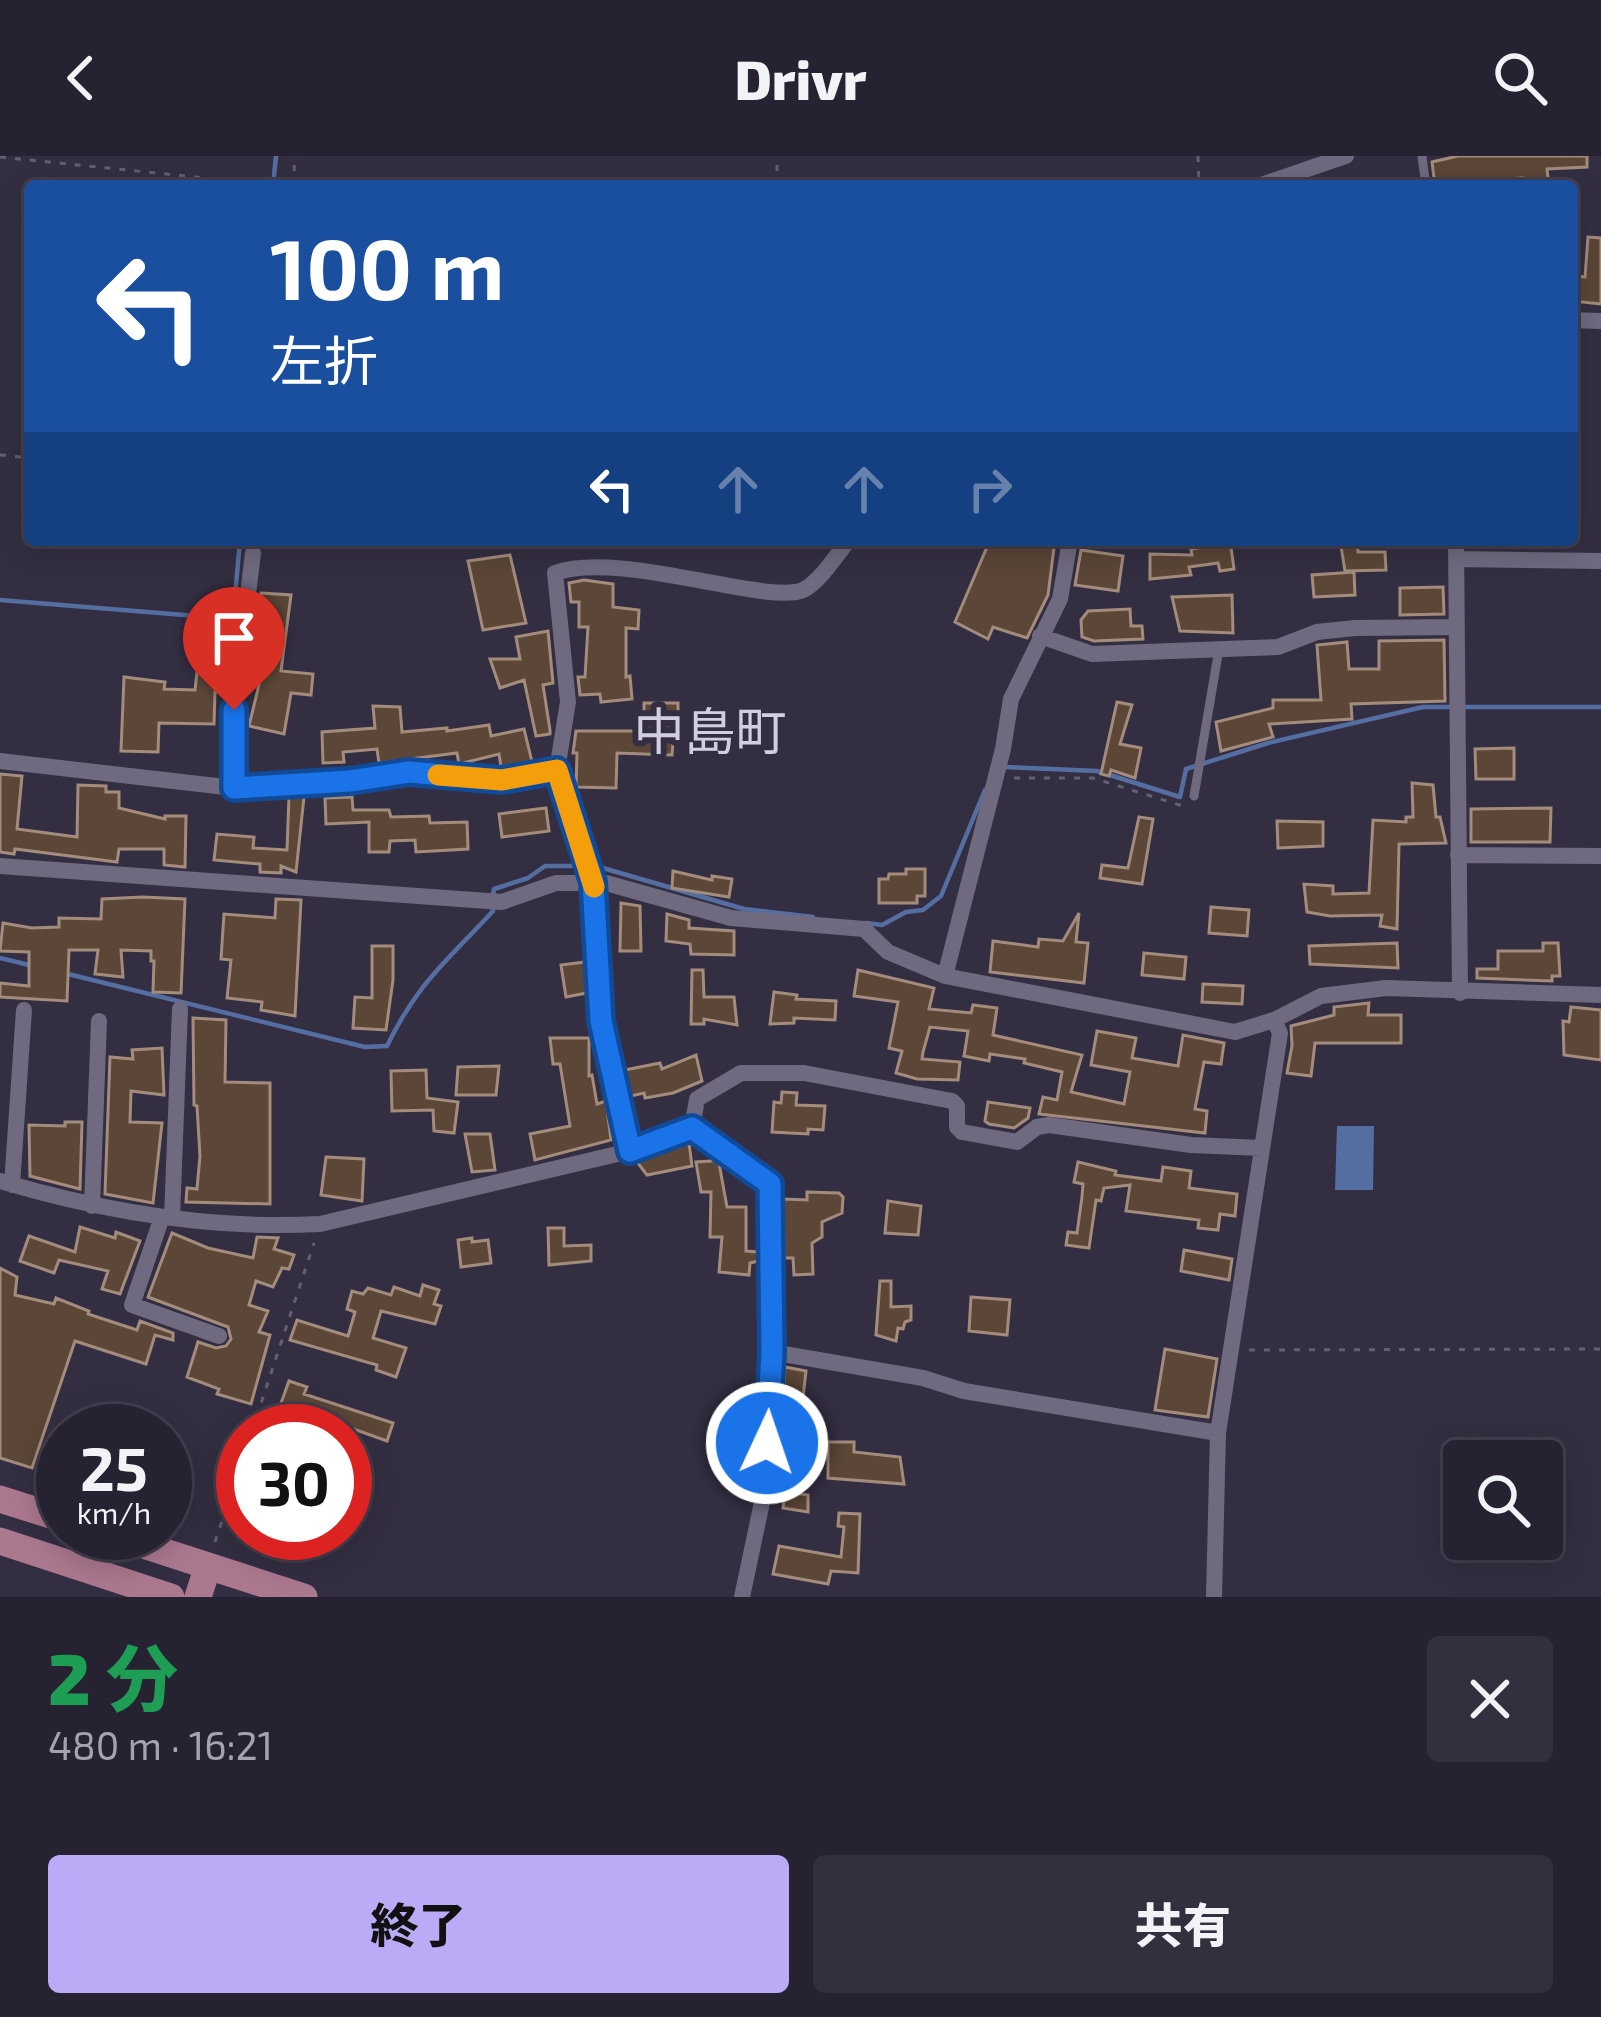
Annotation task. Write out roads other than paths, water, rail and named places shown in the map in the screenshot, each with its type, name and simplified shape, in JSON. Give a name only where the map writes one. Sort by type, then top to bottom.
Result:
[{"type":"main road","points":[[0,1499],[36,1510]]},
{"type":"main road","points":[[0,1541],[171,1597]]},
{"type":"main road","points":[[192,1560],[304,1597]]},
{"type":"main road","points":[[198,1597],[208,1565]]},
{"type":"street","points":[[1276,180],[1346,156]]},
{"type":"street","points":[[630,1151],[601,1021],[593,882],[557,770],[568,702],[555,573],[572,567],[612,567],[787,595],[807,589],[844,546]]},
{"type":"street","points":[[945,976],[1011,699],[1060,599],[1069,546]]},
{"type":"street","points":[[1460,993],[1456,549],[1601,561]]},
{"type":"street","points":[[234,788],[234,710],[253,553]]},
{"type":"street","points":[[1040,636],[1092,654],[1278,646],[1317,632],[1355,628],[1456,627]]},
{"type":"street","points":[[0,760],[234,788],[409,772],[502,780],[557,770]]},
{"type":"street","points":[[1458,855],[1601,856]]},
{"type":"street","points":[[0,866],[502,902],[556,884],[593,882],[730,918],[863,929],[888,952],[945,976],[1235,1032],[1274,1020],[1321,995],[1385,988],[1601,995]]},
{"type":"street","points":[[24,1010],[6,1183],[92,1207],[268,1227],[320,1224],[630,1151],[692,1128]]},
{"type":"street","points":[[180,1010],[167,1218],[133,1305],[219,1336]]},
{"type":"street","points":[[1214,1597],[1218,1433],[1280,1034],[1274,1020]]},
{"type":"street","points":[[92,1207],[100,1021]]},
{"type":"street","points":[[692,1128],[697,1099],[741,1073],[804,1073],[952,1101],[962,1132],[1017,1142],[1037,1126],[1049,1125],[1191,1145],[1262,1148]]},
{"type":"street","points":[[692,1128],[770,1184],[772,1352],[765,1488],[742,1597]]},
{"type":"street","points":[[772,1352],[922,1378],[964,1391],[1218,1433]]},
{"type":"lane","points":[[1194,796],[1219,649]]},
{"type":"water","points":[[1337,1126],[1374,1126],[1373,1190],[1335,1190]]},
{"type":"waterway","points":[[274,180],[276,156]]},
{"type":"waterway","points":[[0,600],[233,619],[239,546]]},
{"type":"waterway","points":[[1004,767],[1097,771],[1180,797],[1186,769],[1268,743],[1423,707],[1601,707]]},
{"type":"waterway","points":[[866,923],[882,925],[906,912],[923,910],[941,896],[985,790]]},
{"type":"waterway","points":[[493,895],[494,889],[528,878],[545,866],[596,866],[744,909],[813,917]]},
{"type":"waterway","points":[[64,973],[365,1047],[387,1046],[422,988],[493,906]]},
{"type":"waterway","points":[[0,958],[29,965]]},
{"type":"district","name":"中島町","points":[[710,729]]}]
